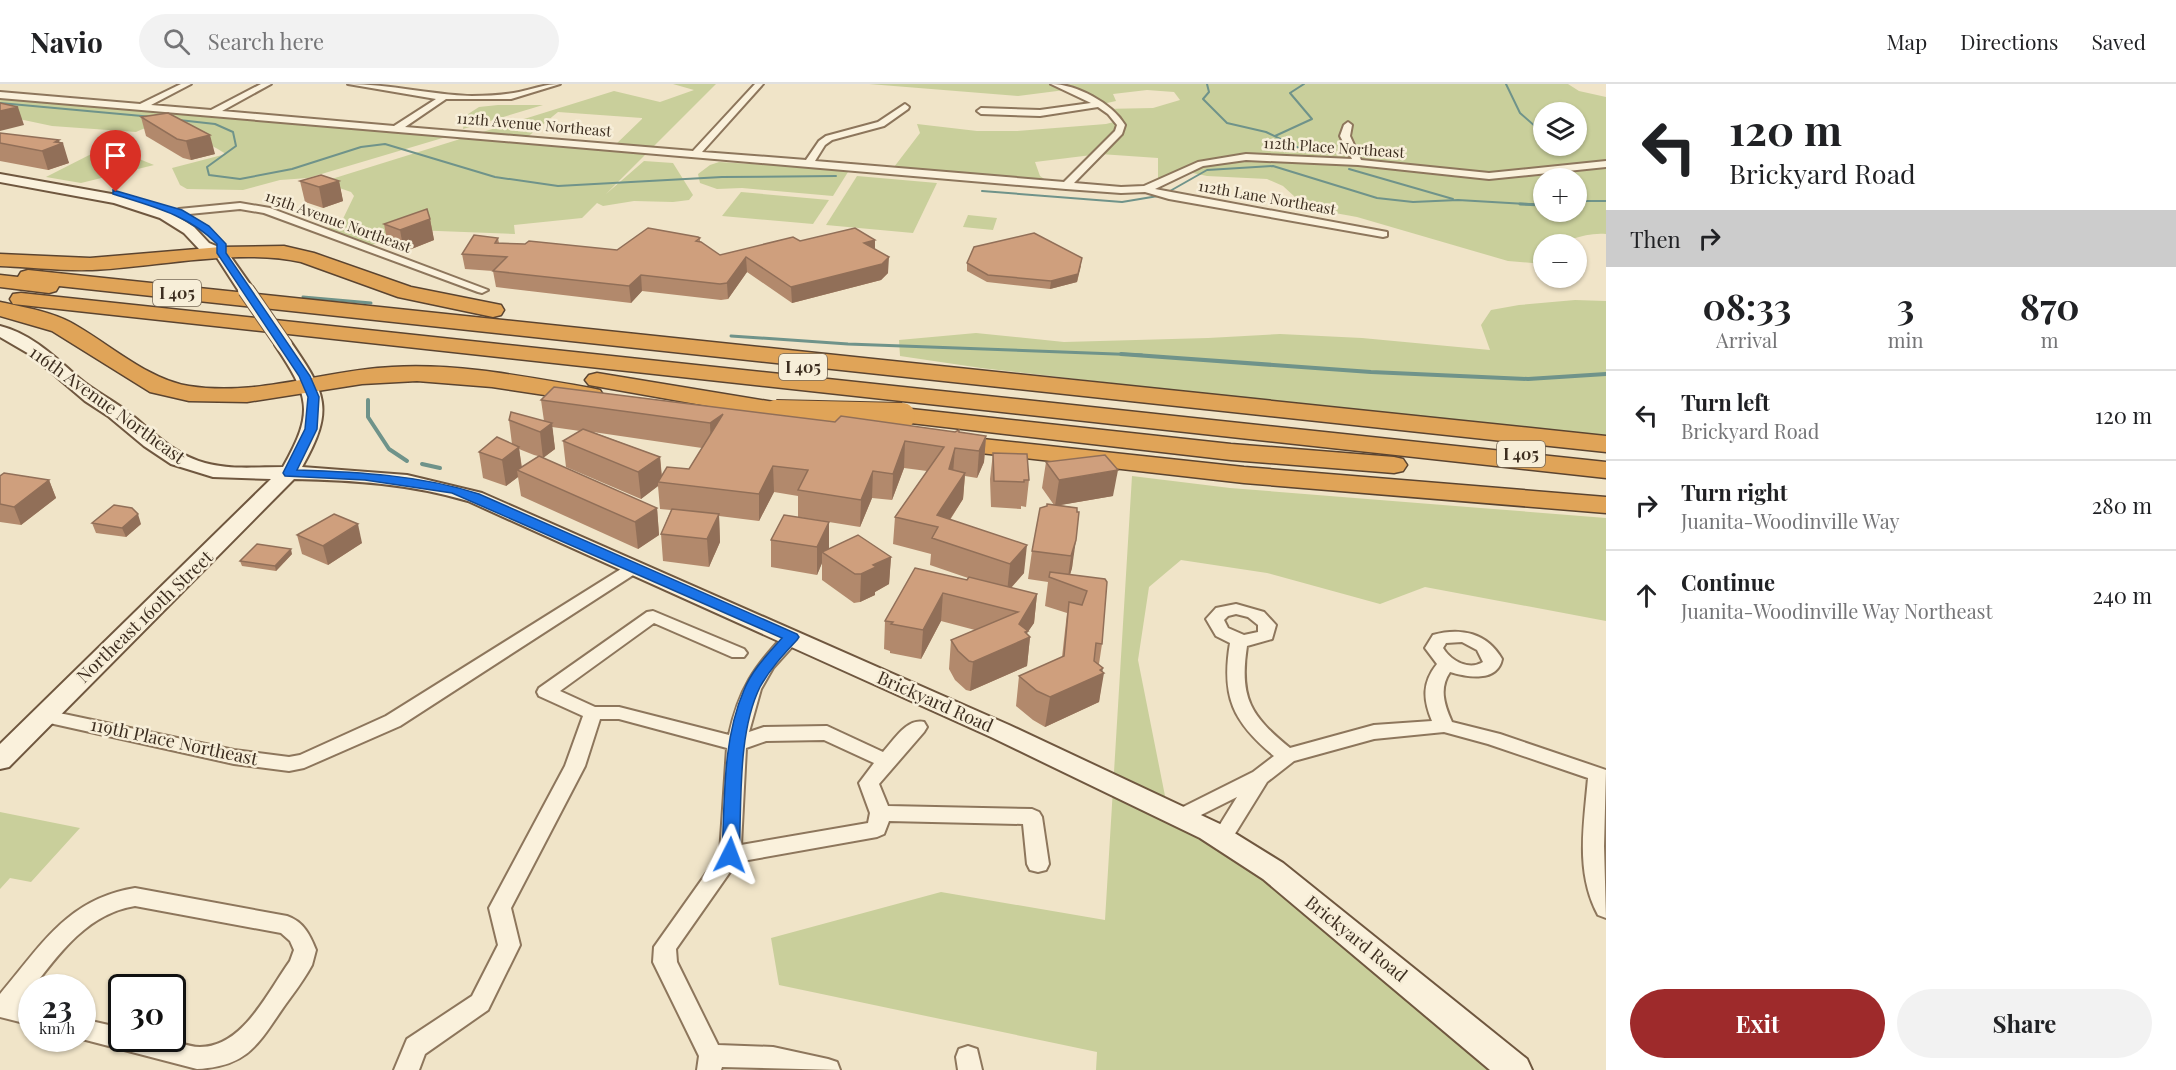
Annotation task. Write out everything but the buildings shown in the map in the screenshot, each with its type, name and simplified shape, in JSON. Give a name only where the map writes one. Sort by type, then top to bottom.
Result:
[{"type":"highway","points":[[0,260],[101,264],[221,253],[261,251],[297,254],[406,292],[494,311],[950,376]]},
{"type":"highway","name":"I 405","points":[[0,273],[950,376],[1606,444]]},
{"type":"highway","name":"I 405","points":[[0,281],[1606,453]]},
{"type":"highway","name":"I 405","points":[[0,290],[1606,463]]},
{"type":"highway","name":"I 405","points":[[0,296],[199,320],[1316,437],[1606,471]]},
{"type":"highway","points":[[0,309],[28,315],[60,326],[159,387],[176,392],[234,397],[377,375],[426,374],[473,378],[826,429],[1221,473],[1606,505]]},
{"type":"highway","points":[[199,320],[413,351],[881,428],[1103,452],[1337,472],[1606,505]]},
{"type":"highway","points":[[669,406],[751,412],[902,416],[1231,452],[1606,480]]},
{"type":"main road","points":[[0,171],[129,195]]},
{"type":"main road","points":[[24,176],[54,187],[129,195]]},
{"type":"main road","points":[[0,177],[117,199],[165,216],[189,230],[204,246],[221,253],[310,387]]},
{"type":"main road","points":[[98,182],[179,212],[206,227],[222,244],[221,253]]},
{"type":"main road","name":"116th Avenue Northeast","points":[[0,331],[36,351],[93,399],[116,412],[172,457],[207,470],[247,474],[289,473]]},
{"type":"main road","name":"Northeast 160th Street","points":[[0,760],[289,473],[311,429],[314,397],[310,387]]},
{"type":"main road","name":"Brickyard Road","points":[[289,473],[365,476],[454,490],[792,637],[1000,731],[1180,817],[1273,871],[1515,1070]]},
{"type":"street","points":[[141,107],[188,84]]},
{"type":"street","points":[[213,112],[267,84]]},
{"type":"street","points":[[352,84],[405,92],[495,97],[519,94],[556,84]]},
{"type":"street","points":[[405,92],[417,84]]},
{"type":"street","points":[[695,154],[759,84]]},
{"type":"street","points":[[1055,84],[1118,117],[1121,125],[1119,132],[1066,186]]},
{"type":"street","name":"112th Avenue Northeast","points":[[0,95],[1066,186]]},
{"type":"street","points":[[397,128],[447,95]]},
{"type":"street","points":[[981,111],[1040,113],[1098,105]]},
{"type":"street","points":[[808,164],[822,143],[829,138],[881,124],[905,106]]},
{"type":"street","points":[[1348,125],[1346,136],[1358,162]]},
{"type":"street","name":"112th Place Northeast","points":[[1066,186],[1121,190],[1146,189],[1202,164],[1220,159],[1269,157],[1358,162],[1489,176],[1606,164]]},
{"type":"street","name":"112th Lane Northeast","points":[[1146,189],[1169,196],[1383,234]]},
{"type":"street","name":"115th Avenue Northeast","points":[[179,212],[240,206],[266,210],[482,290]]},
{"type":"street","name":"119th Place Northeast","points":[[45,716],[234,757],[289,764],[304,761],[393,721],[635,567]]},
{"type":"street","points":[[738,653],[653,616],[546,692],[593,713],[619,713],[737,744],[764,734],[827,734],[886,760]]},
{"type":"street","points":[[792,637],[766,665],[752,689],[737,744],[730,855],[665,947],[665,962],[710,1063],[773,1058],[828,1070]]},
{"type":"street","points":[[1239,640],[1235,682],[1243,709],[1257,730],[1287,756]]},
{"type":"street","points":[[1444,726],[1435,705],[1432,689],[1440,671],[1447,664]]},
{"type":"street","points":[[406,1070],[416,1047],[480,1003],[509,945],[500,908],[575,766],[593,713]]},
{"type":"street","points":[[1180,817],[1260,777],[1287,756],[1374,732],[1444,726],[1492,739],[1602,776],[1593,846],[1594,875],[1606,909]]},
{"type":"street","points":[[730,855],[877,829],[880,813],[868,783],[917,727]]},
{"type":"street","points":[[1221,839],[1260,777]]},
{"type":"street","points":[[880,813],[1032,817],[1038,864]]},
{"type":"street","points":[[31,974],[75,924],[93,910],[105,904],[135,897],[286,925],[299,936],[305,950],[300,965],[248,1040],[217,1057],[197,1058],[96,1033]]},
{"type":"street","points":[[18,989],[2,1007],[18,1011]]},
{"type":"green space","points":[[673,84],[716,84],[606,194],[644,161],[673,163],[693,195],[689,200],[634,201],[603,206],[597,203],[582,218],[514,225],[515,234],[412,230],[364,248],[320,231],[341,223],[354,196],[351,192],[322,182],[614,91],[660,102],[694,90]],"holes":[[[558,112],[642,118],[613,147],[525,139]]]},
{"type":"green space","points":[[869,84],[1568,84],[1579,91],[1606,97],[1606,234],[1533,234],[1533,263],[1508,261],[1357,217],[1307,208],[1283,186],[1267,179],[1207,176],[1183,171],[1158,183],[1158,158],[1100,154],[1035,162],[1040,176],[1053,185],[891,171],[920,133],[917,124],[977,131],[1017,131],[1106,124],[1122,120],[1103,109],[1153,108],[1180,100],[1174,92],[1147,90],[1113,94],[1116,101],[1098,105],[1065,90],[1018,96]]},
{"type":"green space","points":[[0,95],[456,134],[308,178],[280,180],[243,190],[187,189],[180,185],[172,168],[226,154],[193,135],[171,127],[160,126],[136,132],[52,126],[0,115]]},
{"type":"green space","points":[[543,105],[463,129],[465,116],[479,107]]},
{"type":"green space","points":[[107,146],[154,165],[81,183],[46,177]]},
{"type":"green space","points":[[719,162],[821,168],[848,172],[833,196],[742,188],[717,189],[700,183],[698,174],[710,165]]},
{"type":"green space","points":[[857,176],[937,183],[913,233],[826,225]]},
{"type":"green space","points":[[741,192],[829,200],[813,224],[722,216]]},
{"type":"green space","points":[[968,215],[997,218],[993,230],[963,227]]},
{"type":"green space","points":[[1575,300],[1606,301],[1606,440],[981,368],[900,356],[899,340],[976,333],[1064,342],[1280,334],[1362,338],[1490,350],[1481,325],[1491,310]]},
{"type":"green space","points":[[1132,476],[1230,488],[1606,518],[1606,621],[1425,587],[1380,604],[1267,573],[1181,560],[1149,587],[1138,660],[1168,811],[1210,831],[1515,1070],[1096,1070],[1097,1052],[779,985],[771,938],[941,892],[1105,920]]},
{"type":"green space","points":[[0,812],[80,828],[31,882],[10,878],[0,889]]},
{"type":"waterway","points":[[1207,84],[1209,92],[1203,99],[1227,123],[1266,132],[1307,152]]},
{"type":"waterway","points":[[1275,136],[1312,119],[1290,93],[1304,84]]},
{"type":"waterway","points":[[1506,84],[1520,113],[1533,124]]},
{"type":"waterway","points":[[0,103],[153,117]]},
{"type":"waterway","points":[[179,120],[215,124],[233,132],[236,146],[207,167],[209,175],[240,179],[292,169],[361,147],[385,144],[495,177],[558,186],[722,177],[836,176]]},
{"type":"waterway","points":[[1170,191],[1207,170],[1273,166],[1377,198],[1413,202],[1458,200],[1544,205],[1520,204]]},
{"type":"waterway","points":[[1349,169],[1453,199]]},
{"type":"waterway","points":[[982,191],[1122,202],[1158,196]]},
{"type":"waterway","points":[[1587,201],[1606,201]]},
{"type":"waterway","points":[[303,297],[371,303]]},
{"type":"waterway","points":[[731,336],[848,344],[1127,354]]},
{"type":"waterway","points":[[1121,354],[1127,354]]},
{"type":"waterway","points":[[1127,354],[1142,355]]},
{"type":"waterway","points":[[1127,354],[1371,372],[1528,379],[1606,374]]},
{"type":"waterway","points":[[368,400],[368,417],[389,449],[407,461]]},
{"type":"waterway","points":[[422,464],[440,468]]},
{"type":"route","points":[[116,192],[179,212],[206,227],[222,244],[221,253],[305,376],[314,397],[311,429],[289,473],[365,476],[454,490],[475,497],[792,637],[766,665],[752,689],[741,725],[737,744],[730,855]]}]
